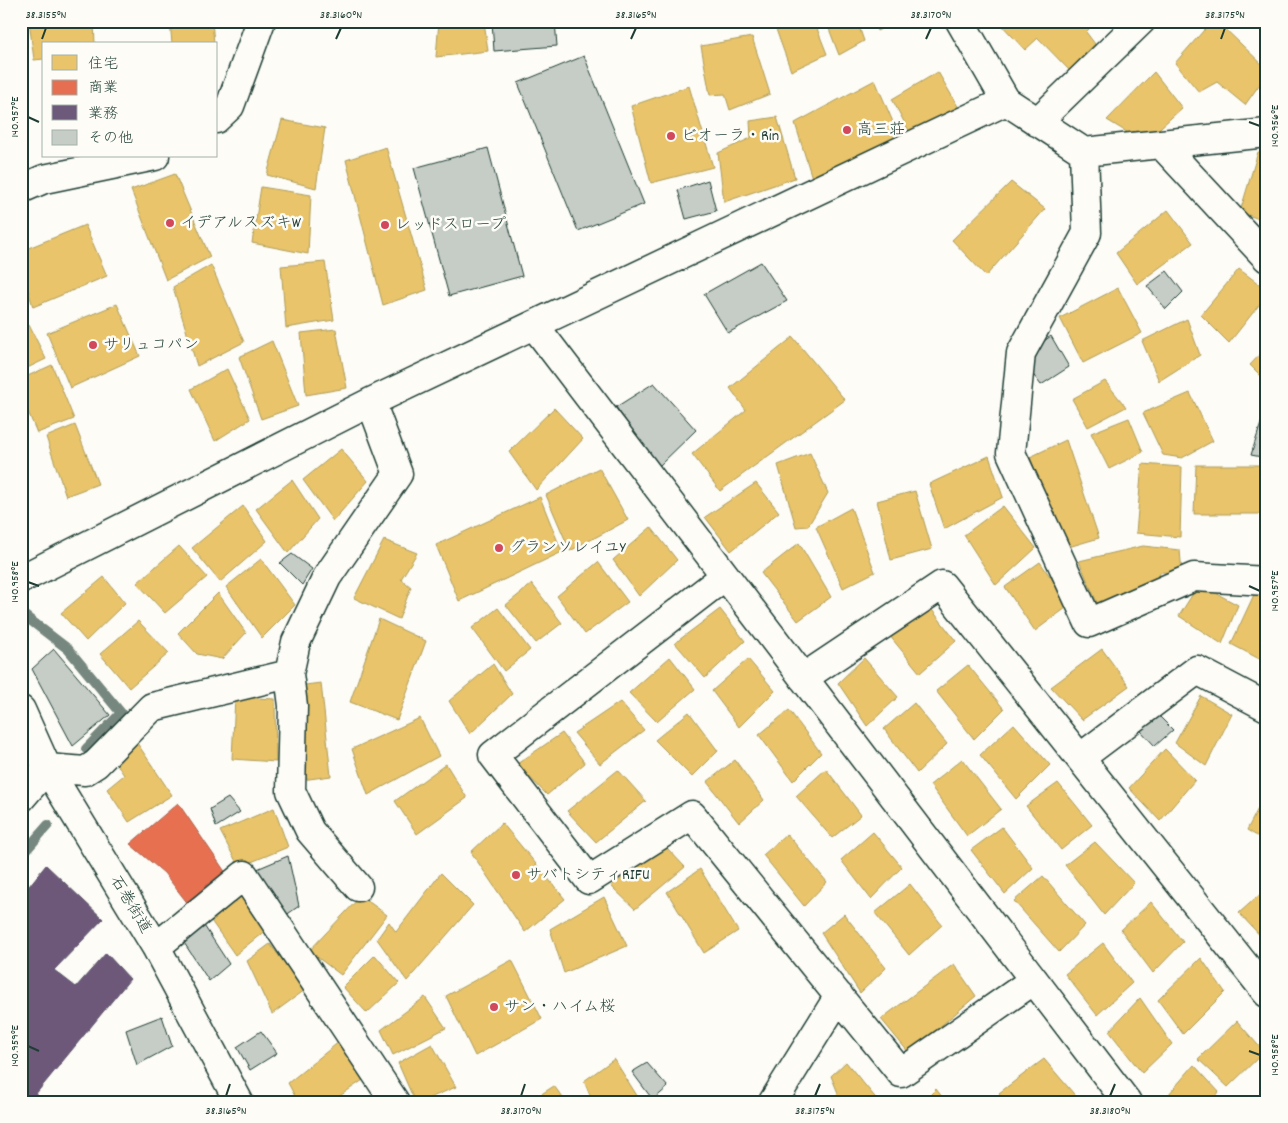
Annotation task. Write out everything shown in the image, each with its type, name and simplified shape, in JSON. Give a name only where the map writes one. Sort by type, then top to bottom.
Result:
[{"type":"street","points":[[218,117],[230,106],[261,21]]},
{"type":"street","points":[[960,21],[1006,101],[1084,152],[1267,133]]},
{"type":"street","points":[[1037,122],[1141,21]]},
{"type":"street","points":[[23,578],[371,402],[1006,101]]},
{"type":"street","points":[[1161,144],[1267,258]]},
{"type":"street","points":[[1084,152],[1088,233],[1021,353],[1011,453],[1089,623],[1194,577],[1267,581]]},
{"type":"street","points":[[21,189],[44,179],[145,158]]},
{"type":"street","points":[[534,325],[1126,1102]]},
{"type":"street","points":[[358,887],[310,831],[291,791],[292,706],[289,674],[296,642],[327,577],[398,474],[371,402]]},
{"type":"street","points":[[725,576],[493,755],[588,880],[692,815],[901,1073],[1034,980]]},
{"type":"street","points":[[803,678],[942,584],[1267,993]]},
{"type":"street","points":[[1080,758],[1197,670],[1267,707]]},
{"type":"street","points":[[21,798],[47,768],[85,771],[96,764],[152,707],[289,674]]},
{"type":"street","name":"石巻街道","points":[[21,710],[47,768],[156,948],[239,1102]]},
{"type":"street","points":[[156,948],[244,875],[395,1102]]},
{"type":"street","points":[[772,1102],[839,996]]},
{"type":"building: 住宅","points":[[29,21],[94,21],[95,42],[42,42],[42,59],[34,60]]},
{"type":"building: 住宅","points":[[170,21],[212,21],[214,42],[172,42]]},
{"type":"building: 住宅","points":[[439,21],[484,21],[488,51],[436,57]]},
{"type":"building: 住宅","points":[[773,21],[814,21],[827,54],[791,71]]},
{"type":"building: 住宅","points":[[826,21],[857,21],[864,41],[839,55]]},
{"type":"building: 住宅","points":[[873,21],[896,21],[877,31]]},
{"type":"building: 住宅","points":[[1000,21],[1097,21],[1086,32],[1095,44],[1071,72],[1038,38],[1025,50]]},
{"type":"building: 住宅","points":[[1212,21],[1217,21],[1267,69],[1267,74],[1245,105],[1217,82],[1199,92],[1175,63]]},
{"type":"building: 住宅","points":[[752,37],[770,94],[730,110],[725,94],[710,95],[701,46]]},
{"type":"building: 住宅","points":[[938,72],[960,110],[911,135],[892,99]]},
{"type":"building: 住宅","points":[[1154,72],[1182,108],[1150,137],[1130,134],[1107,120]]},
{"type":"building: 住宅","name":"高三荘","points":[[875,80],[899,136],[812,178],[795,123]]},
{"type":"building: 住宅","name":"ビオーラ・Rin","points":[[689,86],[713,167],[651,183],[631,106]]},
{"type":"building: 住宅","points":[[777,117],[795,178],[724,202],[718,153],[751,138],[750,121]]},
{"type":"building: 住宅","points":[[282,120],[325,128],[316,188],[267,175]]},
{"type":"building: 住宅","name":"レッドスロープ","points":[[386,147],[427,290],[383,305],[346,160]]},
{"type":"building: 住宅","points":[[1258,152],[1267,154],[1267,222],[1240,212]]},
{"type":"building: 住宅","name":"イデアルスズキW","points":[[175,174],[210,257],[166,280],[131,190]]},
{"type":"building: 住宅","points":[[1011,182],[1045,209],[986,276],[952,240]]},
{"type":"building: 住宅","points":[[261,187],[311,195],[308,254],[252,243]]},
{"type":"building: 住宅","points":[[1168,210],[1193,243],[1137,284],[1116,253]]},
{"type":"building: 住宅","points":[[85,225],[107,276],[33,307],[21,266],[21,251]]},
{"type":"building: 住宅","points":[[325,262],[334,320],[286,328],[281,266]]},
{"type":"building: 住宅","points":[[211,265],[244,342],[197,366],[173,287]]},
{"type":"building: 住宅","points":[[1239,269],[1267,290],[1267,295],[1229,343],[1201,315]]},
{"type":"building: 住宅","points":[[1118,288],[1142,333],[1083,363],[1060,318]]},
{"type":"building: 住宅","name":"サリュコパン","points":[[117,304],[140,356],[70,388],[47,333]]},
{"type":"building: 住宅","points":[[1187,319],[1200,355],[1159,381],[1142,341]]},
{"type":"building: 住宅","points":[[29,325],[46,359],[21,371],[21,329]]},
{"type":"building: 住宅","points":[[336,329],[347,388],[306,395],[301,333]]},
{"type":"building: 住宅","points":[[793,337],[845,400],[720,491],[692,454],[746,410],[730,388]]},
{"type":"building: 住宅","points":[[272,341],[298,406],[261,419],[239,357]]},
{"type":"building: 住宅","points":[[1267,347],[1267,382],[1250,365]]},
{"type":"building: 住宅","points":[[52,365],[74,419],[37,433],[21,395],[21,379]]},
{"type":"building: 住宅","points":[[227,369],[250,419],[215,441],[191,389]]},
{"type":"building: 住宅","points":[[1105,381],[1126,407],[1088,427],[1072,399]]},
{"type":"building: 住宅","points":[[1190,393],[1213,441],[1182,458],[1163,455],[1143,413]]},
{"type":"building: 住宅","points":[[554,408],[583,439],[536,490],[509,452]]},
{"type":"building: 住宅","points":[[1129,418],[1143,452],[1109,469],[1091,433]]},
{"type":"building: 住宅","points":[[75,425],[98,484],[66,496],[46,437]]},
{"type":"building: 住宅","points":[[1066,440],[1099,538],[1065,548],[1030,457]]},
{"type":"building: 住宅","points":[[341,449],[368,481],[333,521],[303,480]]},
{"type":"building: 住宅","points":[[810,453],[828,493],[808,526],[796,527],[778,465]]},
{"type":"building: 住宅","points":[[989,456],[1003,497],[944,529],[929,484]]},
{"type":"building: 住宅","points":[[1142,464],[1182,467],[1180,537],[1136,533]]},
{"type":"building: 住宅","points":[[1196,465],[1267,465],[1267,514],[1194,514]]},
{"type":"building: 住宅","points":[[599,468],[628,520],[570,551],[546,495]]},
{"type":"building: 住宅","points":[[292,480],[318,519],[288,553],[256,509]]},
{"type":"building: 住宅","points":[[756,483],[779,512],[731,551],[705,517]]},
{"type":"building: 住宅","points":[[915,491],[932,549],[891,560],[877,501]]},
{"type":"building: 住宅","name":"グランソレイユY","points":[[540,497],[562,552],[459,601],[436,545]]},
{"type":"building: 住宅","points":[[243,506],[267,541],[220,582],[192,548]]},
{"type":"building: 住宅","points":[[1003,506],[1036,548],[996,585],[964,535]]},
{"type":"building: 住宅","points":[[851,508],[875,572],[843,588],[816,527]]},
{"type":"building: 住宅","points":[[651,527],[677,560],[639,596],[613,560]]},
{"type":"building: 住宅","points":[[384,540],[417,553],[401,579],[411,587],[399,619],[354,598]]},
{"type":"building: 住宅","points":[[799,543],[831,597],[798,621],[761,573]]},
{"type":"building: 住宅","points":[[179,546],[207,577],[165,613],[137,583]]},
{"type":"building: 住宅","points":[[1143,546],[1180,550],[1182,573],[1160,572],[1159,582],[1098,605],[1079,561]]},
{"type":"building: 住宅","points":[[261,559],[295,605],[262,638],[226,587]]},
{"type":"building: 住宅","points":[[598,562],[628,602],[585,634],[557,596]]},
{"type":"building: 住宅","points":[[1040,562],[1070,605],[1035,631],[1005,587]]},
{"type":"building: 住宅","points":[[104,577],[125,603],[86,641],[61,613]]},
{"type":"building: 住宅","points":[[532,584],[562,623],[536,643],[506,605]]},
{"type":"building: 住宅","points":[[1199,584],[1238,605],[1222,644],[1179,616]]},
{"type":"building: 住宅","points":[[1258,586],[1267,591],[1267,663],[1231,644]]},
{"type":"building: 住宅","points":[[218,593],[246,633],[222,659],[197,654],[178,633]]},
{"type":"building: 住宅","points":[[929,606],[956,641],[920,673],[889,635]]},
{"type":"building: 住宅","points":[[498,608],[530,650],[504,671],[472,628]]},
{"type":"building: 住宅","points":[[720,609],[745,641],[705,678],[675,643]]},
{"type":"building: 住宅","points":[[379,619],[426,641],[397,720],[350,702]]},
{"type":"building: 住宅","points":[[138,621],[169,653],[129,688],[100,654]]},
{"type":"building: 住宅","points":[[1102,649],[1129,686],[1082,720],[1051,687]]},
{"type":"building: 住宅","points":[[670,657],[695,689],[657,722],[629,693]]},
{"type":"building: 住宅","points":[[864,658],[898,697],[867,726],[838,683]]},
{"type":"building: 住宅","points":[[748,659],[775,691],[739,727],[712,691]]},
{"type":"building: 住宅","points":[[493,664],[512,694],[470,734],[449,701]]},
{"type":"building: 住宅","points":[[968,665],[1004,709],[974,739],[936,691]]},
{"type":"building: 住宅","points":[[321,683],[331,776],[302,780],[297,686]]},
{"type":"building: 住宅","points":[[1201,696],[1232,714],[1206,766],[1175,743]]},
{"type":"building: 住宅","points":[[235,697],[275,699],[276,762],[232,759]]},
{"type":"building: 住宅","points":[[620,702],[644,730],[600,764],[574,733]]},
{"type":"building: 住宅","points":[[914,703],[947,744],[917,773],[884,729]]},
{"type":"building: 住宅","points":[[789,710],[821,753],[793,781],[759,735]]},
{"type":"building: 住宅","points":[[689,712],[718,751],[692,777],[655,740]]},
{"type":"building: 住宅","points":[[420,718],[439,756],[368,795],[352,749]]},
{"type":"building: 住宅","points":[[1014,724],[1050,765],[1016,799],[980,755]]},
{"type":"building: 住宅","points":[[562,733],[585,763],[547,795],[517,764]]},
{"type":"building: 住宅","points":[[137,743],[172,795],[129,822],[107,789],[124,775],[114,760]]},
{"type":"building: 住宅","points":[[1165,749],[1195,780],[1160,821],[1129,788]]},
{"type":"building: 住宅","points":[[962,759],[1001,809],[967,836],[930,785]]},
{"type":"building: 住宅","points":[[735,760],[764,800],[739,823],[707,782]]},
{"type":"building: 住宅","points":[[446,764],[467,798],[417,834],[395,801]]},
{"type":"building: 住宅","points":[[826,769],[861,815],[832,838],[796,796]]},
{"type":"building: 住宅","points":[[618,770],[646,801],[596,842],[567,811]]},
{"type":"building: 住宅","points":[[1058,783],[1092,825],[1061,850],[1026,806]]},
{"type":"building: 住宅","points":[[1267,791],[1267,842],[1247,830]]},
{"type":"building: 住宅","points":[[274,808],[288,847],[239,867],[220,831]]},
{"type":"building: 住宅","name":"サバトシティRIFU","points":[[502,823],[565,899],[525,932],[471,852]]},
{"type":"building: 住宅","points":[[1002,827],[1033,868],[1005,894],[971,850]]},
{"type":"building: 住宅","points":[[873,832],[902,867],[871,899],[841,860]]},
{"type":"building: 住宅","points":[[787,834],[827,882],[804,906],[763,855]]},
{"type":"building: 住宅","points":[[1095,842],[1134,883],[1104,915],[1065,865]]},
{"type":"building: 住宅","points":[[665,846],[685,867],[635,909],[611,886]]},
{"type":"building: 住宅","points":[[700,869],[738,931],[704,953],[667,892]]},
{"type":"building: 住宅","points":[[441,873],[473,905],[407,981],[377,939],[389,922],[396,932]]},
{"type":"building: 住宅","points":[[1043,876],[1085,925],[1059,952],[1014,901]]},
{"type":"building: 住宅","points":[[910,884],[942,925],[909,955],[875,913]]},
{"type":"building: 住宅","points":[[1267,888],[1267,943],[1239,913]]},
{"type":"building: 住宅","points":[[237,890],[266,930],[235,955],[207,915]]},
{"type":"building: 住宅","points":[[361,896],[387,915],[341,975],[309,951]]},
{"type":"building: 住宅","points":[[604,897],[627,946],[564,973],[550,929]]},
{"type":"building: 住宅","points":[[1151,902],[1183,942],[1153,973],[1121,930]]},
{"type":"building: 住宅","points":[[844,914],[886,968],[860,993],[821,933]]},
{"type":"building: 住宅","points":[[1103,943],[1132,983],[1097,1015],[1065,974]]},
{"type":"building: 住宅","points":[[270,944],[305,990],[272,1014],[247,961]]},
{"type":"building: 住宅","points":[[375,955],[399,983],[367,1013],[343,987]]},
{"type":"building: 住宅","points":[[1201,958],[1225,992],[1183,1034],[1158,1000]]},
{"type":"building: 住宅","name":"サン・ハイム桜","points":[[512,960],[542,1019],[475,1056],[446,996]]},
{"type":"building: 住宅","points":[[954,964],[976,996],[909,1053],[881,1019]]},
{"type":"building: 住宅","points":[[425,997],[446,1028],[393,1055],[381,1030]]},
{"type":"building: 住宅","points":[[1140,998],[1172,1044],[1142,1073],[1109,1031]]},
{"type":"building: 住宅","points":[[1237,1021],[1264,1052],[1228,1087],[1198,1059]]},
{"type":"building: 住宅","points":[[340,1041],[363,1080],[331,1102],[298,1102],[288,1083]]},
{"type":"building: 住宅","points":[[432,1044],[456,1087],[420,1102],[415,1102],[398,1063]]},
{"type":"building: 住宅","points":[[614,1059],[641,1102],[587,1102],[591,1098],[584,1081]]},
{"type":"building: 住宅","points":[[1044,1059],[1079,1100],[1076,1102],[1005,1102],[999,1093]]},
{"type":"building: 住宅","points":[[846,1062],[879,1102],[829,1102],[838,1093],[831,1076]]},
{"type":"building: 住宅","points":[[1194,1065],[1219,1092],[1211,1102],[1162,1102]]},
{"type":"building: 住宅","points":[[554,1086],[566,1102],[529,1102]]},
{"type":"building: 住宅","points":[[936,1089],[946,1102],[923,1102]]},
{"type":"building: 住宅","points":[[1267,1089],[1267,1102],[1260,1102],[1257,1099]]},
{"type":"building: 商業","points":[[178,803],[226,873],[189,905],[164,873],[130,844]]},
{"type":"building: 業務","points":[[46,865],[103,919],[54,970],[76,987],[106,953],[130,979],[30,1101],[21,1095],[21,896]]},
{"type":"building: その他","points":[[492,21],[555,21],[557,46],[494,51]]},
{"type":"building: その他","points":[[584,56],[644,204],[578,231],[518,83]]},
{"type":"building: その他","points":[[488,148],[522,276],[449,296],[414,168]]},
{"type":"building: その他","points":[[708,180],[716,211],[686,219],[678,190]]},
{"type":"building: その他","points":[[761,262],[787,301],[728,333],[704,294]]},
{"type":"building: その他","points":[[1167,271],[1183,292],[1166,309],[1147,286]]},
{"type":"building: その他","points":[[1051,336],[1069,367],[1041,385],[1025,364],[1031,350]]},
{"type":"building: その他","points":[[654,383],[696,430],[658,467],[616,407]]},
{"type":"building: その他","points":[[1263,417],[1267,418],[1267,458],[1251,455]]},
{"type":"building: その他","points":[[292,554],[312,569],[302,585],[280,563]]},
{"type":"building: その他","points":[[54,649],[110,715],[73,746],[32,669]]},
{"type":"building: その他","points":[[1158,715],[1173,730],[1155,746],[1140,730]]},
{"type":"building: その他","points":[[228,798],[240,812],[216,827],[210,809]]},
{"type":"building: その他","points":[[288,856],[299,906],[282,918],[250,872]]},
{"type":"building: その他","points":[[201,921],[229,964],[209,981],[179,935]]},
{"type":"building: その他","points":[[162,1016],[172,1046],[137,1065],[126,1030]]},
{"type":"building: その他","points":[[261,1031],[277,1053],[250,1070],[237,1047]]},
{"type":"building: その他","points":[[647,1063],[668,1087],[653,1100],[632,1072]]},
{"type":"waterway","points":[[21,613],[68,649],[121,713],[86,749]]},
{"type":"waterway","points":[[21,856],[48,825]]},
{"type":"place","name":"高三荘","points":[[847,130]]},
{"type":"place","name":"ビオーラ・Rin","points":[[671,136]]},
{"type":"place","name":"イデアルスズキW","points":[[170,223]]},
{"type":"place","name":"レッドスロープ","points":[[385,225]]},
{"type":"place","name":"サリュコパン","points":[[93,345]]},
{"type":"place","name":"グランソレイユY","points":[[499,548]]},
{"type":"place","name":"サバトシティRIFU","points":[[516,875]]},
{"type":"place","name":"サン・ハイム桜","points":[[494,1007]]}]
